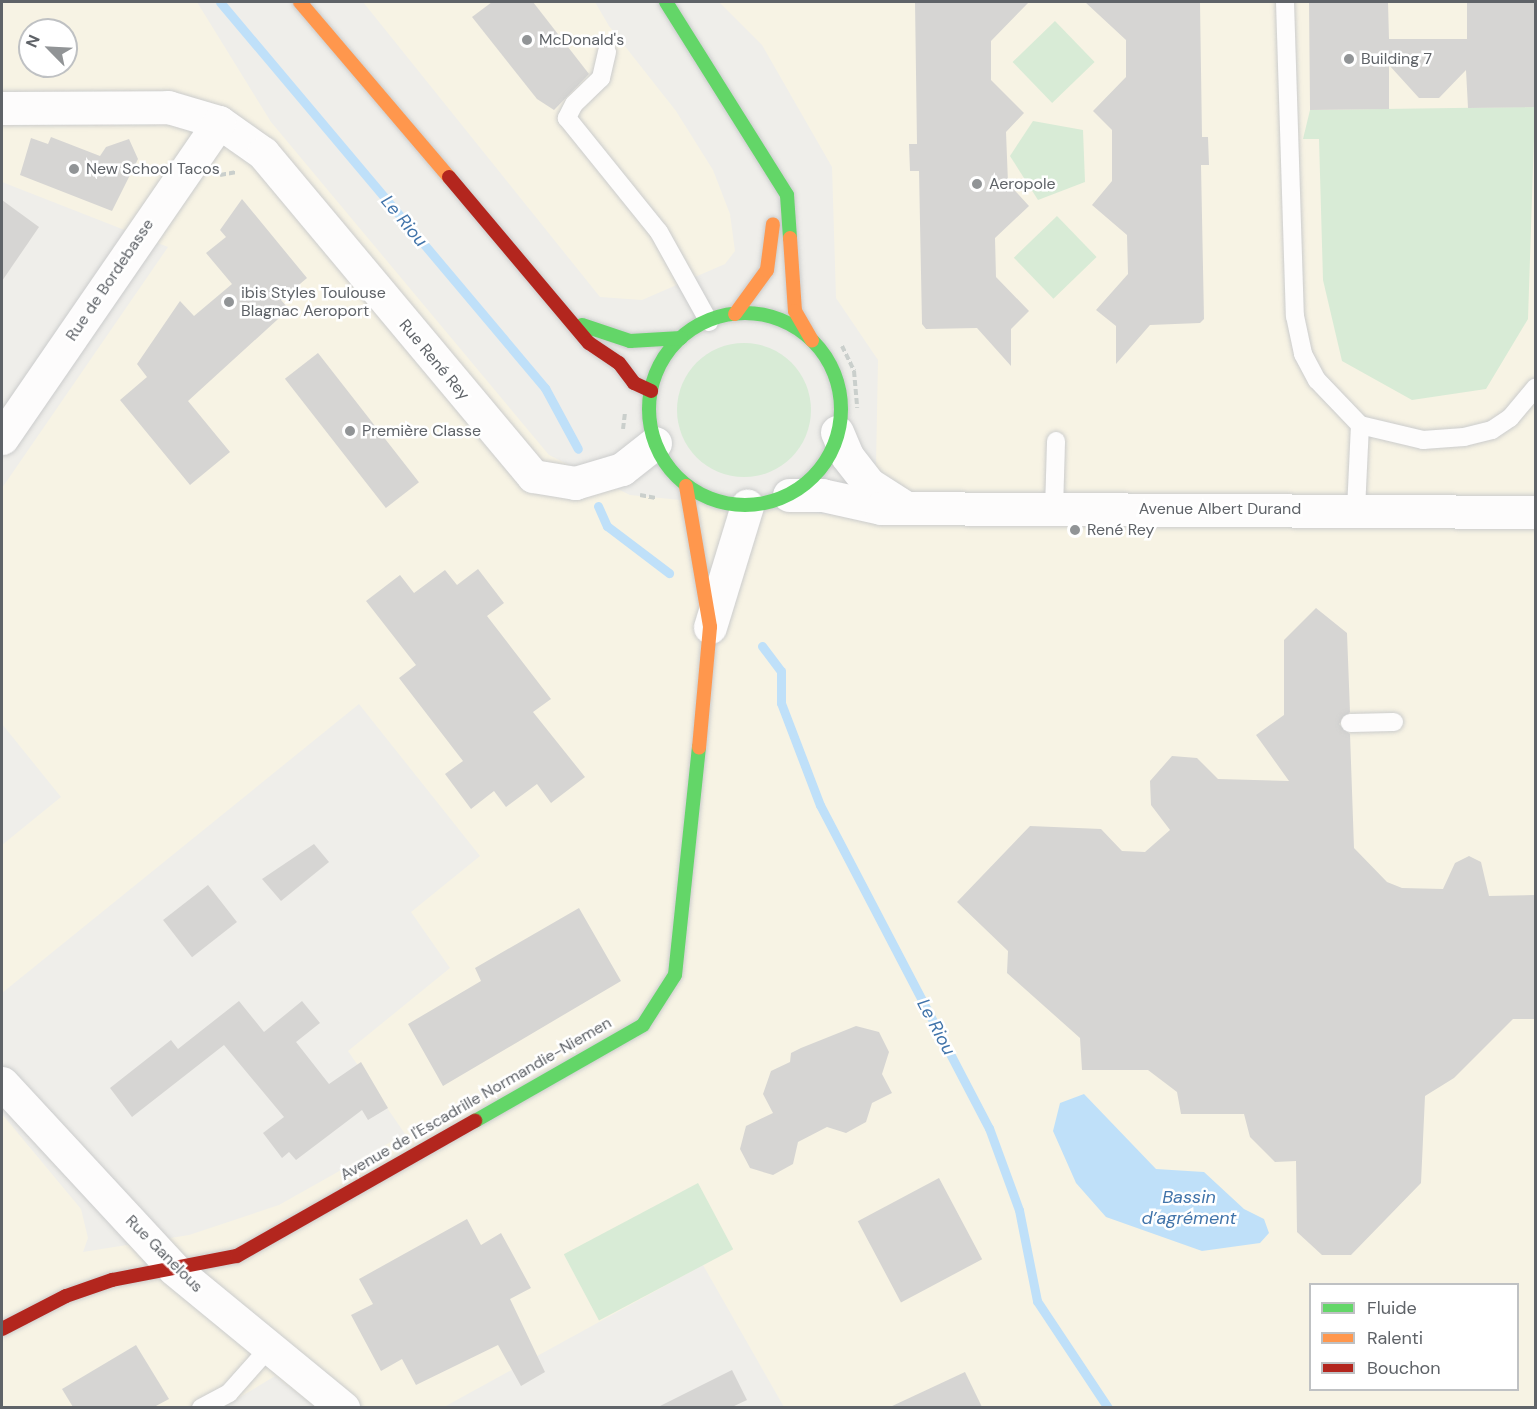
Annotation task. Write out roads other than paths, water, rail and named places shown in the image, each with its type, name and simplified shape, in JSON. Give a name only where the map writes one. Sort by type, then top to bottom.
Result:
[{"type":"main road","points":[[300,2],[575,322],[589,343],[619,363],[634,382],[651,391]]},
{"type":"main road","points":[[321,2],[366,77]]},
{"type":"main road","points":[[666,2],[787,195],[795,311],[838,383],[842,402],[837,432],[818,474],[789,495],[747,506],[715,501],[686,486],[655,443],[651,391],[658,371],[681,338],[709,321],[735,314],[769,316],[812,340]]},
{"type":"main road","points":[[735,314],[765,273],[771,256],[774,216],[766,163]]},
{"type":"main road","points":[[575,322],[617,339],[681,338]]},
{"type":"main road","name":"Avenue de l'Escadrille Normandie-Niemen","points":[[2,1329],[66,1296],[111,1280],[237,1256],[643,1025],[675,975],[710,627],[686,486]]},
{"type":"street","name":"Rue René Rey","points":[[2,108],[168,107],[219,122],[263,153],[522,466],[533,476],[575,483],[613,472],[655,443]]},
{"type":"street","name":"Rue de Bordebasse","points":[[2,438],[219,122]]},
{"type":"street","points":[[837,432],[847,456],[869,484],[904,507]]},
{"type":"street","name":"Avenue Albert Durand","points":[[789,495],[904,507],[1054,510],[1536,512]]},
{"type":"street","name":"Avenue de l'Escadrille Normandie-Niemen","points":[[710,627],[747,506]]},
{"type":"street","name":"Rue Ganelous","points":[[2,1083],[174,1269],[343,1407]]},
{"type":"lane","points":[[1285,2],[1294,316],[1304,354],[1317,380],[1360,425],[1423,440],[1464,437],[1492,430],[1510,418],[1536,387]]},
{"type":"lane","points":[[607,52],[601,78],[573,104],[567,118],[659,232],[709,321]]},
{"type":"lane","points":[[1356,510],[1360,425]]},
{"type":"lane","points":[[1054,510],[1056,441]]},
{"type":"lane","points":[[1350,723],[1394,722]]},
{"type":"lane","points":[[201,1407],[229,1392],[269,1347]]},
{"type":"water","name":"Bassin d’agrément","points":[[1084,1094],[1156,1169],[1204,1172],[1244,1209],[1264,1219],[1269,1233],[1260,1243],[1202,1251],[1106,1217],[1076,1183],[1053,1131],[1060,1103]]},
{"type":"waterway","name":"Le Riou","points":[[220,2],[545,388],[578,449]]},
{"type":"waterway","name":"Le Riou","points":[[598,506],[607,526],[669,573]]},
{"type":"waterway","name":"Le Riou","points":[[762,646],[781,671],[781,703],[820,805],[989,1128],[1019,1210],[1037,1301],[1108,1408]]},
{"type":"place","name":"McDonald's","points":[[527,40]]},
{"type":"place","name":"Building 7","points":[[1349,59]]},
{"type":"place","name":"New School Tacos","points":[[74,169]]},
{"type":"place","name":"Aeropole","points":[[977,184]]},
{"type":"place","name":"ibis Styles Toulouse Blagnac Aeroport","points":[[229,302]]},
{"type":"place","name":"Première Classe","points":[[350,431]]},
{"type":"place","name":"René Rey","points":[[1075,530]]}]
